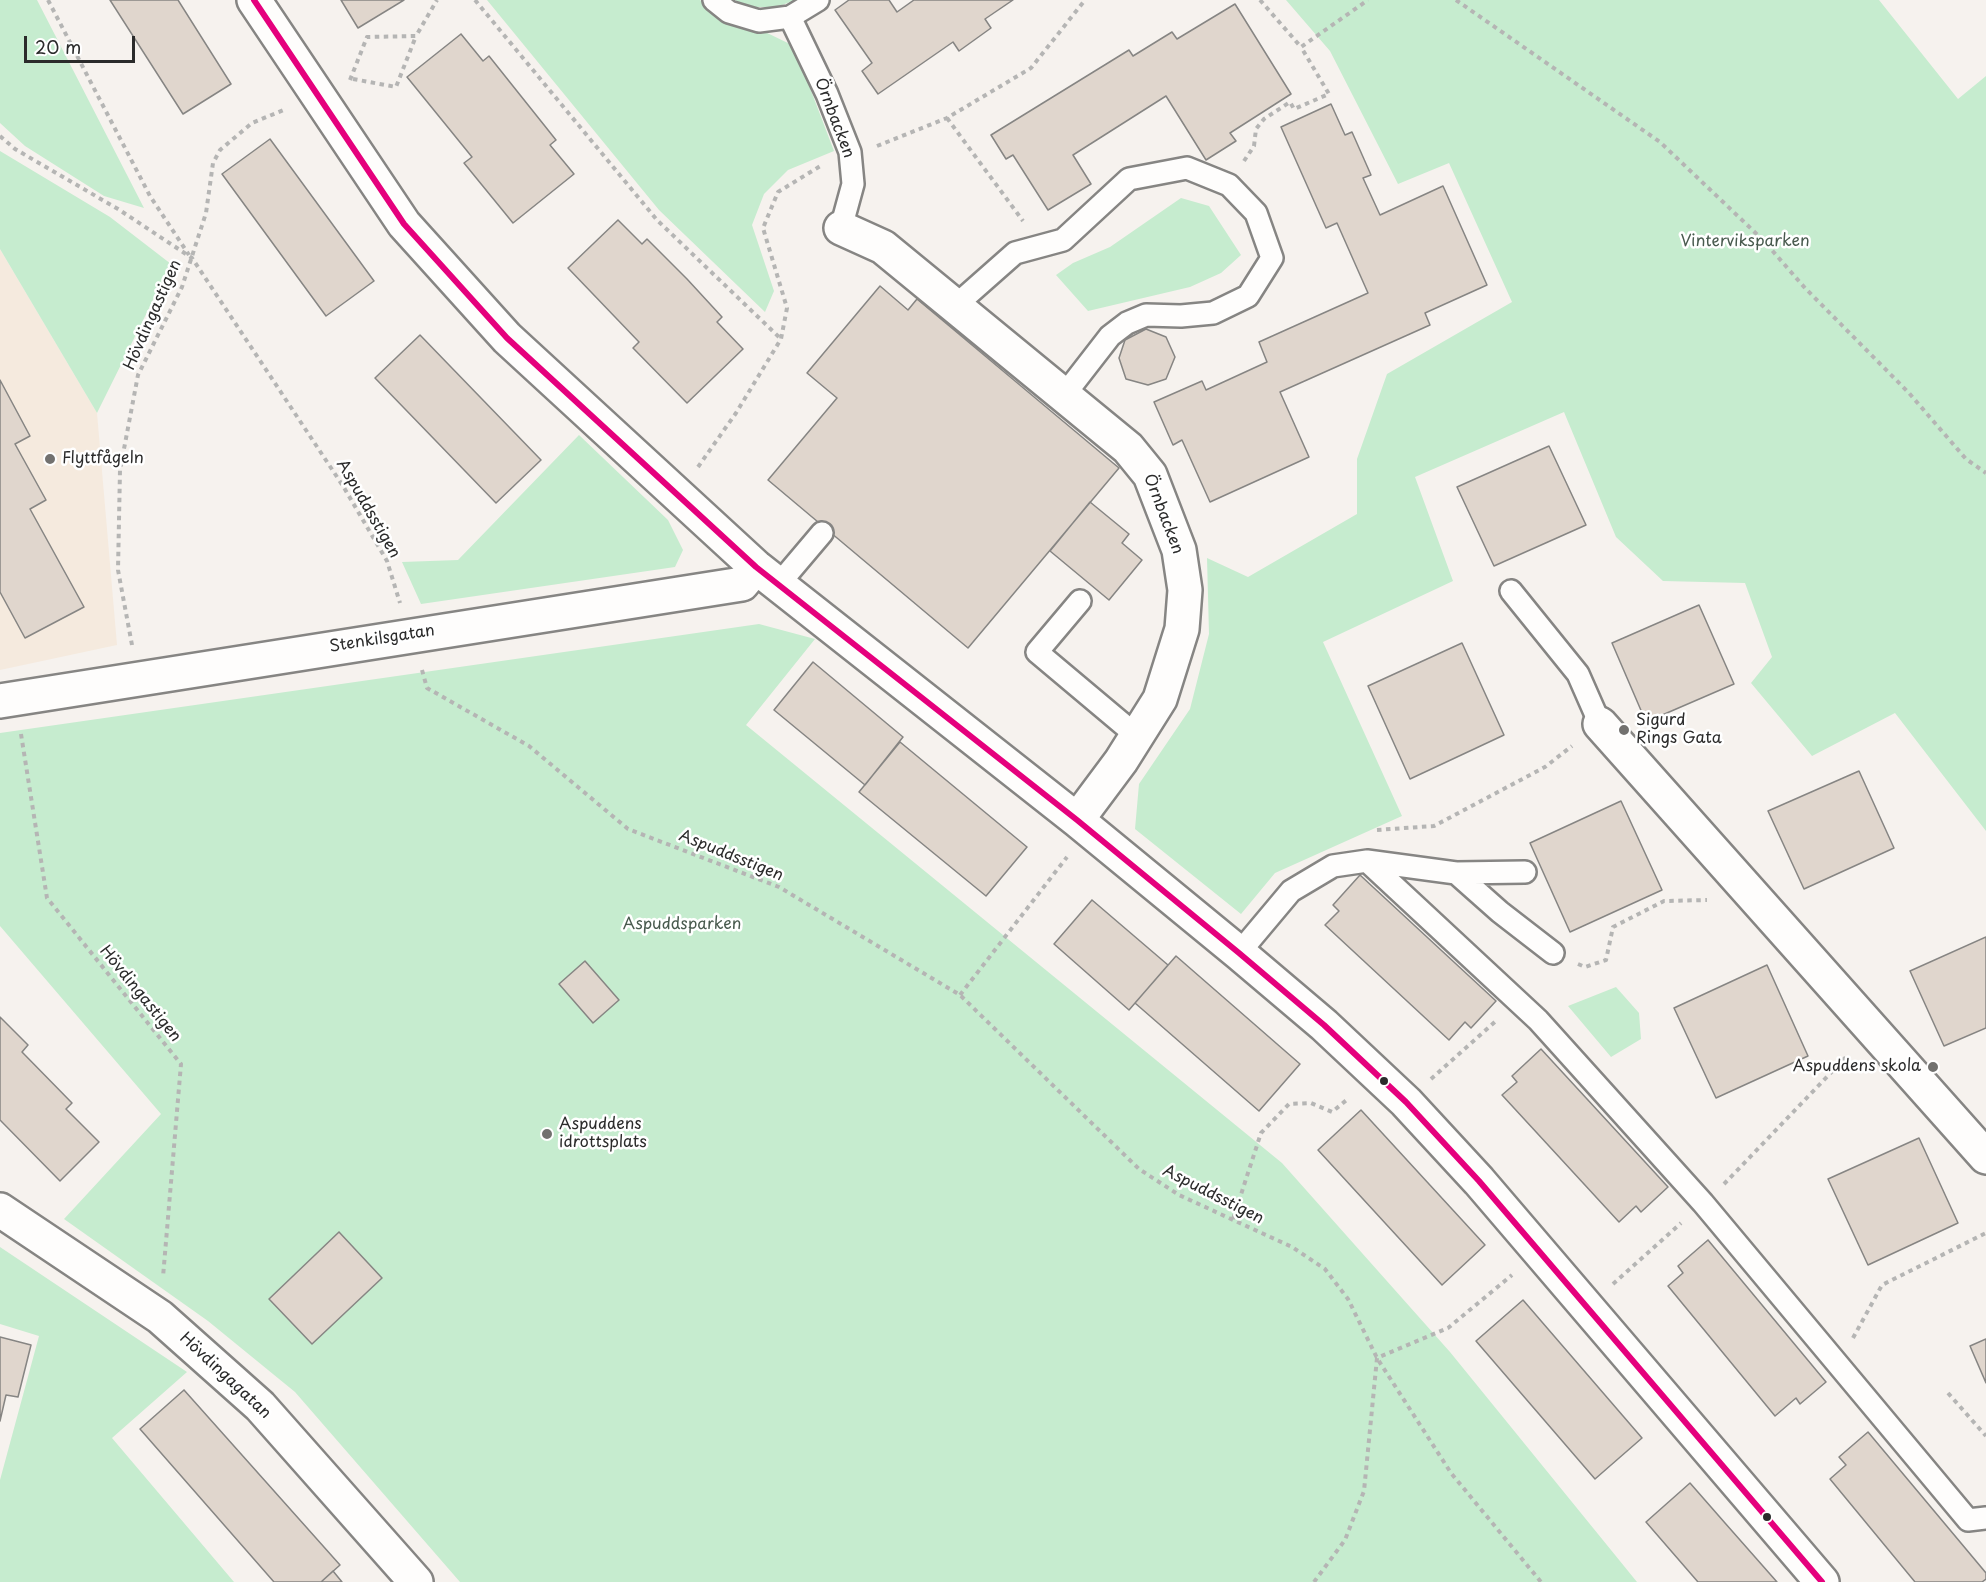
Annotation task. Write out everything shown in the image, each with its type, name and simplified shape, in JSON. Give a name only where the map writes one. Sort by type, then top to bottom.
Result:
[{"type":"street","points":[[254,0],[404,224],[507,338],[767,576],[1077,820],[1239,953],[1324,1025],[1406,1102],[1587,1306],[1822,1582]]},
{"type":"street","name":"Örnbacken","points":[[842,228],[883,247],[1065,394],[1128,448],[1150,475],[1179,550],[1185,590],[1182,629],[1161,699],[1077,820]]},
{"type":"street","name":"Stenkilsgatan","points":[[8,700],[742,584],[767,576]]},
{"type":"street","points":[[1600,724],[1986,1157]]},
{"type":"street","name":"Hövdingagatan","points":[[0,1210],[160,1317],[260,1406],[416,1582]]},
{"type":"lane","points":[[714,0],[729,12],[759,21],[790,17],[818,0]]},
{"type":"lane","name":"Örnbacken","points":[[790,17],[828,94],[850,152],[853,184],[842,228]]},
{"type":"lane","points":[[955,306],[1015,253],[1063,240],[1129,179],[1187,168],[1229,185],[1256,213],[1272,258],[1248,296],[1213,313],[1181,316],[1146,315],[1126,323],[1110,336],[1065,394]]},
{"type":"lane","points":[[767,576],[822,533]]},
{"type":"lane","points":[[1511,591],[1578,674],[1600,724]]},
{"type":"lane","points":[[1080,601],[1037,652],[1137,736]]},
{"type":"lane","points":[[1367,861],[1538,1020],[1703,1203],[1968,1520],[1986,1518]]},
{"type":"lane","points":[[1239,953],[1291,891],[1333,866],[1367,861],[1456,873],[1525,872]]},
{"type":"lane","points":[[1456,873],[1500,912],[1553,953]]},
{"type":"path","points":[[48,0],[150,196],[192,258]]},
{"type":"path","points":[[416,36],[367,37],[353,79],[396,87],[416,36],[437,0]]},
{"type":"path","points":[[475,0],[657,220],[781,339]]},
{"type":"path","points":[[701,459],[736,413],[781,339],[787,308],[763,228],[778,192],[808,171],[850,152],[876,147],[947,118],[1031,68],[1085,0]]},
{"type":"path","points":[[1229,185],[1254,146],[1256,129],[1264,119],[1290,102],[1294,109],[1329,94],[1301,47],[1260,0]]},
{"type":"path","points":[[1301,47],[1368,0]]},
{"type":"path","points":[[1456,0],[1660,142],[1763,240],[1805,288],[1909,393],[1966,459],[1986,473]]},
{"type":"path","name":"Hövdingastigen","points":[[138,678],[118,570],[120,470],[138,375],[182,287],[206,213],[213,164],[220,150],[252,123],[353,79]]},
{"type":"path","points":[[947,118],[1040,246]]},
{"type":"path","name":"Aspuddsstigen","points":[[0,136],[15,149],[118,209],[192,258],[343,486],[387,561],[427,688],[529,747],[628,829],[779,887],[960,995],[1139,1169],[1179,1194],[1292,1247],[1325,1269],[1348,1299],[1377,1358],[1450,1473],[1541,1582]]},
{"type":"path","name":"Hövdingastigen","points":[[8,700],[47,898],[180,1064],[160,1317]]},
{"type":"path","points":[[1398,827],[1434,826],[1545,767]]},
{"type":"path","points":[[960,995],[1070,853],[1077,841],[1077,820]]},
{"type":"path","points":[[1553,953],[1585,967],[1606,960],[1613,927],[1664,902]]},
{"type":"path","points":[[1406,1102],[1517,1001]]},
{"type":"path","points":[[1725,1183],[1852,1051]]},
{"type":"path","points":[[1233,1219],[1261,1133],[1289,1104],[1311,1103],[1332,1112]]},
{"type":"path","points":[[1587,1306],[1680,1225]]},
{"type":"path","points":[[1838,1365],[1882,1285],[1986,1233]]},
{"type":"path","points":[[1314,1582],[1345,1540],[1364,1491],[1377,1358],[1448,1328],[1508,1278]]},
{"type":"path","points":[[1948,1394],[1986,1436]]},
{"type":"shaded area","name":"Flyttfågeln","points":[[0,249],[97,413],[117,645],[0,670]]},
{"type":"green space","points":[[0,0],[37,0],[144,208],[104,196],[25,146],[0,123]]},
{"type":"green space","points":[[487,0],[700,0],[722,20],[761,30],[794,46],[834,151],[788,170],[764,194],[752,225],[774,291],[765,312],[659,210]]},
{"type":"green space","points":[[735,0],[795,0],[777,7],[748,7]]},
{"type":"green space","name":"Vinterviksparken","points":[[1286,0],[1879,0],[1958,99],[1986,76],[1986,831],[1895,713],[1812,756],[1751,683],[1772,657],[1745,583],[1663,581],[1616,537],[1564,412],[1415,477],[1453,581],[1323,642],[1402,816],[1275,873],[1241,914],[1135,829],[1139,784],[1190,709],[1209,634],[1207,558],[1248,577],[1357,514],[1357,459],[1387,374],[1512,302],[1449,163],[1398,184],[1330,51]]},
{"type":"green space","points":[[0,151],[110,217],[171,264],[97,413],[0,249]]},
{"type":"green space","points":[[1181,198],[1209,206],[1241,255],[1221,273],[1190,287],[1088,311],[1056,275],[1073,263],[1110,247]]},
{"type":"green space","points":[[579,435],[668,520],[683,550],[675,567],[421,604],[402,562],[458,560]]},
{"type":"green space","name":"Aspuddsparken","points":[[759,624],[815,639],[746,725],[1282,1163],[1450,1352],[1637,1582],[460,1582],[295,1392],[208,1321],[64,1219],[161,1114],[0,926],[0,733]]},
{"type":"green space","points":[[1616,987],[1639,1013],[1641,1039],[1611,1057],[1568,1006]]},
{"type":"green space","points":[[0,1247],[187,1372],[112,1438],[234,1582],[0,1582],[0,1480],[39,1336],[0,1324]]},
{"type":"building","points":[[110,0],[178,0],[231,84],[183,114]]},
{"type":"building","points":[[341,0],[404,0],[358,28]]},
{"type":"building","points":[[849,0],[889,0],[897,12],[914,0],[1013,0],[985,19],[991,28],[959,51],[953,42],[878,94],[862,71],[872,63],[835,10]]},
{"type":"building","points":[[1235,4],[1291,94],[1230,133],[1236,141],[1206,160],[1166,96],[1073,155],[1091,184],[1048,210],[1013,155],[1006,159],[991,135],[1129,50],[1133,56],[1172,32],[1177,39]]},
{"type":"building","points":[[461,34],[483,61],[489,56],[556,140],[550,145],[574,174],[513,223],[464,163],[472,157],[407,77]]},
{"type":"building","points":[[1331,104],[1345,135],[1352,132],[1371,175],[1363,178],[1380,215],[1443,186],[1487,285],[1425,313],[1430,325],[1280,392],[1309,457],[1210,502],[1182,440],[1173,445],[1154,402],[1202,381],[1206,390],[1267,362],[1259,342],[1368,293],[1337,223],[1326,228],[1281,127]]},
{"type":"building","points":[[270,139],[374,281],[326,316],[222,174]]},
{"type":"building","points":[[618,220],[642,244],[647,239],[687,279],[722,317],[717,322],[743,349],[687,403],[633,348],[639,342],[568,268]]},
{"type":"building","points":[[880,286],[908,310],[917,299],[1119,468],[968,648],[768,480],[837,398],[807,373]]},
{"type":"building","points":[[1146,329],[1166,337],[1175,357],[1166,379],[1148,385],[1126,379],[1119,358],[1125,340]]},
{"type":"building","points":[[420,335],[541,460],[496,503],[375,378]]},
{"type":"building","points":[[0,380],[30,436],[15,444],[46,500],[30,509],[84,607],[25,638],[0,592]]},
{"type":"building","points":[[1549,446],[1586,525],[1494,566],[1457,487]]},
{"type":"building","points":[[1090,502],[1129,534],[1122,543],[1142,560],[1109,600],[1050,551]]},
{"type":"building","points":[[1699,605],[1734,684],[1646,722],[1612,643]]},
{"type":"building","points":[[1462,643],[1504,735],[1410,779],[1368,686]]},
{"type":"building","points":[[813,662],[903,737],[865,785],[774,710]]},
{"type":"building","points":[[900,742],[1027,847],[986,896],[859,792]]},
{"type":"building","points":[[1859,771],[1894,848],[1804,889],[1768,811]]},
{"type":"building","points":[[1621,801],[1662,890],[1570,932],[1530,843]]},
{"type":"building","points":[[1360,875],[1496,1001],[1471,1028],[1465,1022],[1449,1040],[1325,925],[1339,911],[1333,905]]},
{"type":"building","points":[[1092,900],[1168,965],[1129,1010],[1054,944]]},
{"type":"building","points":[[1986,937],[1986,1028],[1944,1046],[1910,971]]},
{"type":"building","points":[[1176,956],[1300,1064],[1259,1111],[1135,1003]]},
{"type":"building","points":[[585,961],[619,1000],[593,1023],[559,984]]},
{"type":"building","points":[[1767,965],[1808,1056],[1716,1098],[1674,1008]]},
{"type":"building","points":[[0,1017],[28,1045],[22,1052],[72,1103],[66,1109],[99,1142],[60,1181],[0,1120]]},
{"type":"building","points":[[1541,1049],[1668,1187],[1641,1212],[1636,1206],[1619,1222],[1502,1095],[1517,1082],[1512,1076]]},
{"type":"building","points":[[1361,1110],[1485,1245],[1442,1285],[1318,1150]]},
{"type":"building","points":[[1919,1138],[1958,1223],[1868,1265],[1828,1179]]},
{"type":"building","points":[[339,1232],[382,1278],[312,1344],[269,1299]]},
{"type":"building","points":[[1708,1240],[1826,1382],[1800,1404],[1796,1398],[1775,1416],[1668,1286],[1683,1273],[1678,1266]]},
{"type":"building","points":[[1523,1300],[1642,1438],[1595,1479],[1476,1341]]},
{"type":"building","points":[[0,1337],[31,1345],[18,1397],[6,1395],[0,1421]]},
{"type":"building","points":[[1986,1339],[1986,1383],[1970,1346]]},
{"type":"building","points":[[184,1390],[340,1565],[321,1582],[274,1582],[140,1429]]},
{"type":"building","points":[[1868,1432],[1986,1573],[1986,1579],[1982,1582],[1915,1582],[1830,1479],[1846,1465],[1839,1457]]},
{"type":"building","points":[[1690,1483],[1777,1582],[1698,1582],[1646,1522]]},
{"type":"building","points":[[333,1571],[342,1582],[321,1582]]},
{"type":"transit line","points":[[254,0],[404,224],[507,338],[756,567],[1077,820],[1239,953],[1324,1025],[1406,1102],[1479,1181],[1822,1582]]},
{"type":"place","name":"Flyttfågeln","points":[[50,459]]},
{"type":"place","name":"Sigurd Rings Gata","points":[[1624,730]]},
{"type":"place","name":"Aspuddens skola","points":[[1933,1067]]},
{"type":"place","name":"Aspuddens idrottsplats","points":[[547,1134]]}]
